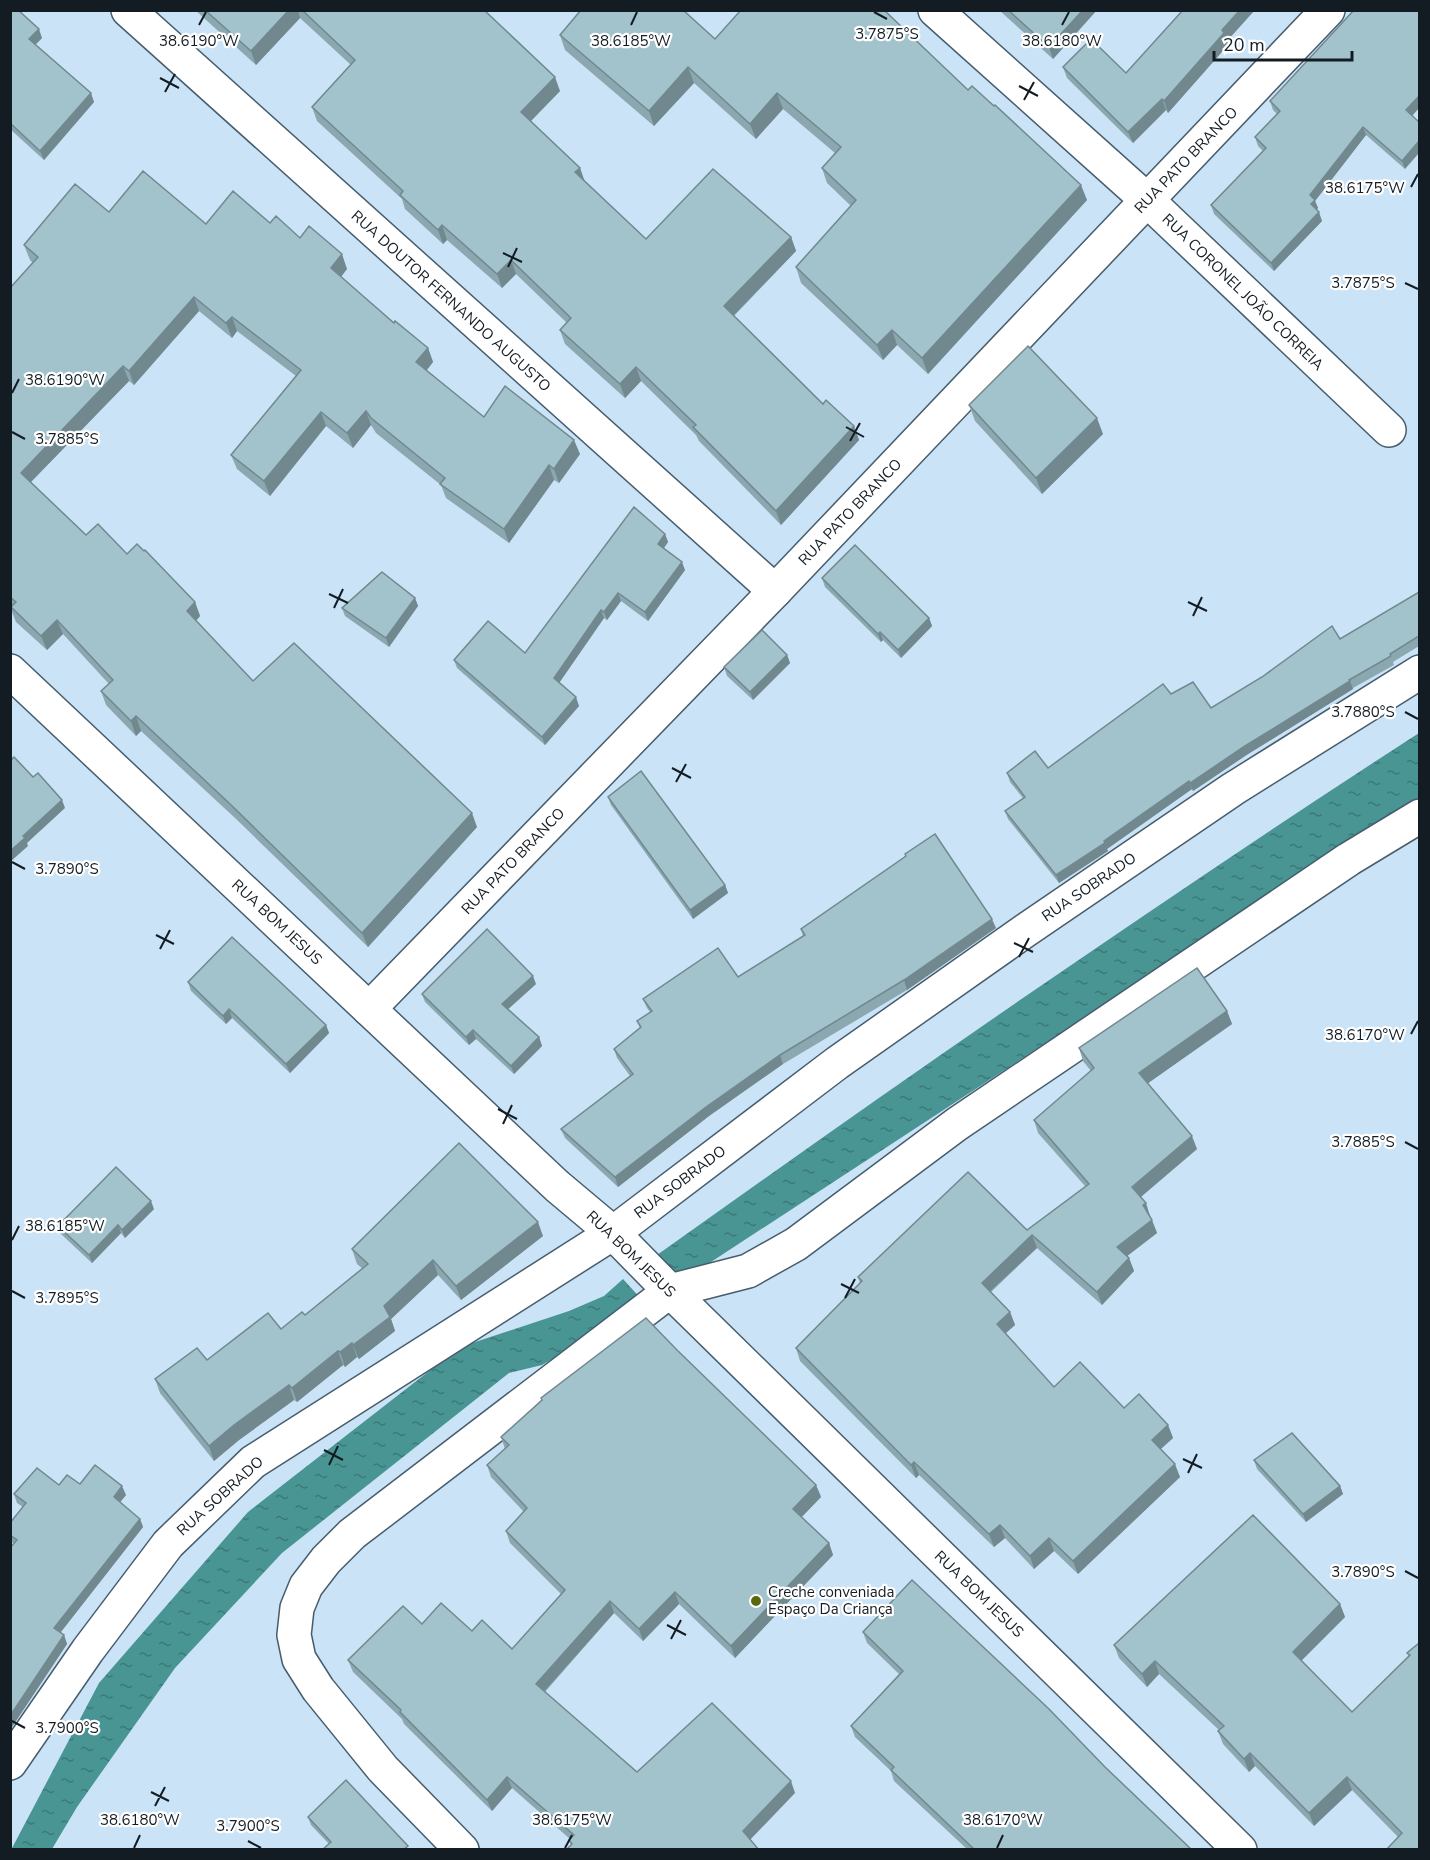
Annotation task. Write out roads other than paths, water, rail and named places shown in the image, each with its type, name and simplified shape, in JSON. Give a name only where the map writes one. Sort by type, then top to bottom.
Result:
[{"type":"street","name":"RUA DOUTOR FERNANDO AUGUSTO","points":[[128,10],[775,591]]},
{"type":"street","name":"RUA CORONEL JOÃO CORREIA","points":[[935,10],[1147,200],[1389,430]]},
{"type":"street","name":"RUA PATO BRANCO","points":[[369,1009],[775,591],[1328,10]]},
{"type":"street","name":"RUA BOM JESUS","points":[[10,671],[556,1186],[613,1233],[670,1292],[1240,1850]]},
{"type":"street","name":"RUA SOBRADO","points":[[10,1763],[88,1650],[168,1544],[253,1462],[613,1233],[837,1063],[1026,930],[1233,789],[1419,672]]},
{"type":"street","points":[[462,1850],[383,1769],[318,1689],[299,1659],[294,1635],[297,1608],[306,1586],[326,1560],[352,1534],[670,1292],[748,1271],[796,1244],[957,1124],[1349,859],[1419,816]]},
{"type":"water","points":[[1419,733],[1419,799],[682,1281],[657,1255],[1035,990],[1226,860]]},
{"type":"water","points":[[623,1279],[643,1301],[624,1317],[542,1365],[509,1373],[282,1553],[175,1668],[77,1807],[52,1849],[11,1850],[99,1683],[248,1512],[460,1347],[569,1311],[604,1296]]},
{"type":"place","name":"Creche conveniada Espaço Da Criança","points":[[756,1601]]}]
